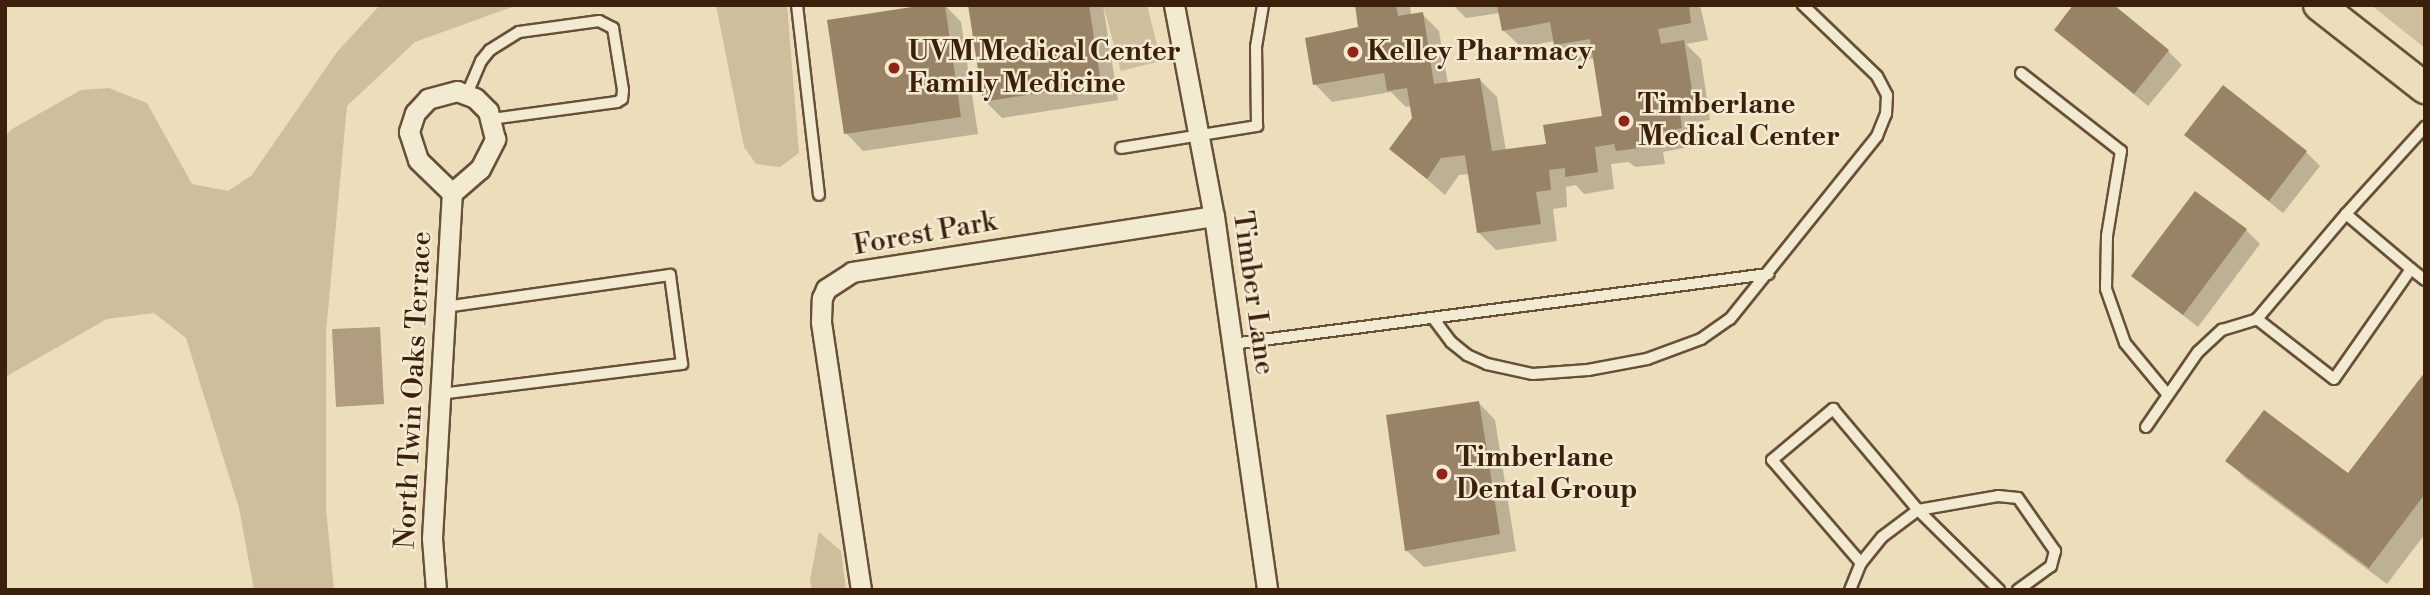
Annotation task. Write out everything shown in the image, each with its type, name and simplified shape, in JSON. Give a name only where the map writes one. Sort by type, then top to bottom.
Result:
[{"type":"main road","points":[[2319,5],[2425,88]]},
{"type":"street","name":"Timber Lane","points":[[1174,5],[1214,216],[1267,590]]},
{"type":"street","name":"North Twin Oaks Terrace","points":[[452,193],[418,160],[409,132],[415,113],[428,99],[447,92],[467,94]]},
{"type":"street","points":[[467,94],[482,103],[492,119]]},
{"type":"street","name":"North Twin Oaks Terrace","points":[[436,590],[432,538],[452,193],[488,158],[495,139],[492,119]]},
{"type":"street","name":"Forest Park","points":[[861,590],[821,321],[822,298],[826,289],[852,272],[1214,216]]},
{"type":"lane","points":[[797,5],[818,195]]},
{"type":"lane","points":[[1121,148],[1257,126],[1256,47],[1263,5]]},
{"type":"lane","points":[[1433,318],[1451,342],[1467,355],[1496,367],[1533,374],[1609,367],[1658,356],[1701,339],[1730,319],[1877,136],[1886,114],[1887,95],[1878,76],[1803,5]]},
{"type":"lane","points":[[467,94],[481,61],[490,50],[519,32],[599,21],[613,28],[623,90],[622,99],[492,119]]},
{"type":"lane","points":[[2021,73],[2121,151],[2107,236],[2106,289],[2125,343],[2168,395]]},
{"type":"lane","points":[[2146,427],[2197,352],[2222,330],[2257,319],[2346,214],[2425,127]]},
{"type":"lane","points":[[2346,214],[2425,280]]},
{"type":"lane","points":[[2257,319],[2334,379],[2412,269]]},
{"type":"lane","points":[[1232,344],[1768,274]]},
{"type":"lane","points":[[440,394],[682,364],[670,275],[446,307]]},
{"type":"lane","points":[[1861,564],[1772,460],[1833,409],[1918,510],[1998,590]]},
{"type":"lane","points":[[1850,590],[1861,564],[1882,537],[1918,510],[1998,496],[2018,498],[2056,551],[2051,566],[2018,590]]},
{"type":"shaded area","points":[[380,5],[518,5],[415,42],[347,106],[326,332],[326,508],[334,590],[254,590],[239,508],[186,338],[154,313],[107,319],[5,377],[5,136],[12,129],[81,90],[109,88],[147,103],[192,184],[228,191],[252,175],[337,52]]},
{"type":"shaded area","points":[[716,5],[787,5],[799,153],[780,167],[756,164],[744,147]]},
{"type":"shaded area","points":[[1103,5],[1147,5],[1161,61],[1121,71]]},
{"type":"shaded area","points":[[2371,5],[2425,5],[2425,48]]},
{"type":"shaded area","points":[[380,327],[384,404],[336,407],[332,329]]},
{"type":"shaded area","points":[[819,532],[841,551],[846,590],[812,590],[810,580]]},
{"type":"building","name":"UVM Medical Center Family Medicine","points":[[925,5],[945,5],[961,117],[844,134],[827,20]]},
{"type":"building","points":[[968,5],[1089,5],[1101,83],[983,102]]},
{"type":"building","name":"Timberlane Medical Center","points":[[1355,5],[1396,5],[1398,16],[1423,12],[1434,84],[1480,78],[1492,151],[1546,144],[1543,125],[1602,116],[1590,39],[1554,45],[1550,22],[1502,31],[1497,5],[1689,5],[1691,23],[1658,29],[1661,44],[1684,40],[1694,103],[1679,105],[1682,128],[1646,135],[1648,147],[1616,151],[1614,144],[1595,147],[1598,172],[1565,177],[1565,168],[1549,170],[1551,190],[1536,192],[1541,224],[1477,233],[1465,155],[1441,158],[1427,179],[1389,149],[1412,118],[1407,88],[1387,91],[1384,73],[1313,85],[1305,38],[1358,27]]},
{"type":"building","points":[[2073,5],[2114,5],[2169,50],[2134,94],[2054,30]]},
{"type":"building","points":[[2223,85],[2307,151],[2269,201],[2184,135]]},
{"type":"building","points":[[2195,191],[2247,229],[2183,315],[2131,276]]},
{"type":"building","points":[[2425,372],[2425,494],[2369,568],[2225,461],[2264,410],[2348,473]]},
{"type":"building","name":"Timberlane Dental Group","points":[[1479,401],[1500,534],[1405,551],[1386,415]]},
{"type":"place","name":"Kelley Pharmacy","points":[[1353,52]]},
{"type":"place","name":"UVM Medical Center Family Medicine","points":[[894,68]]},
{"type":"place","name":"Timberlane Medical Center","points":[[1624,121]]},
{"type":"place","name":"Timberlane Dental Group","points":[[1442,474]]}]
